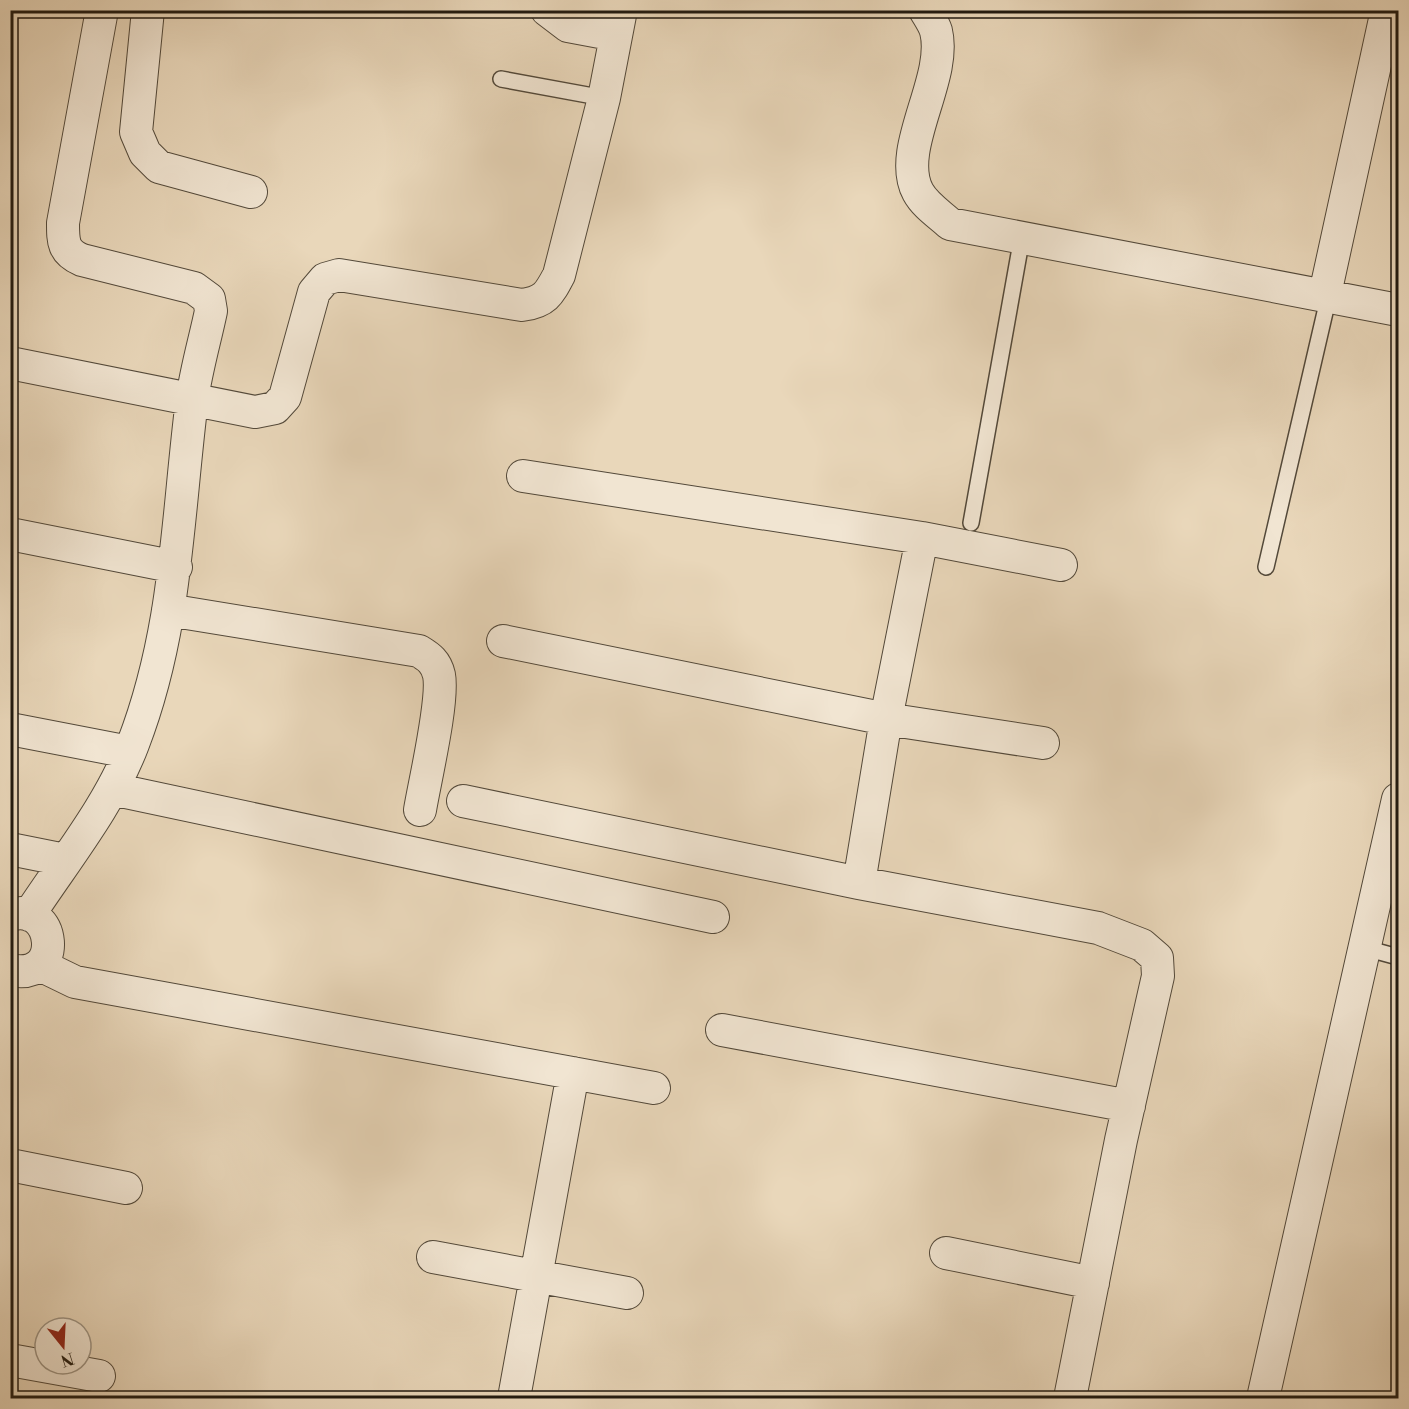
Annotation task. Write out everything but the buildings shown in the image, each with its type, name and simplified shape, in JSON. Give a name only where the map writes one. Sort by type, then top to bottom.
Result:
[{"type":"street","points":[[25,968],[48,952],[49,937],[42,923],[20,915],[65,860],[112,789],[129,752],[157,668],[176,567],[192,398],[211,311],[209,299],[194,288],[82,260],[70,255],[63,244],[63,223],[102,10]]},
{"type":"street","points":[[148,10],[136,132],[145,153],[159,167],[251,192]]},
{"type":"street","points":[[10,363],[255,412],[275,408],[285,397],[314,292],[325,279],[339,275],[522,305],[538,303],[550,292],[559,275],[604,98],[618,23],[568,26],[547,10]]},
{"type":"street","points":[[925,10],[936,29],[938,56],[914,150],[913,174],[917,191],[926,203],[950,224],[1398,310]]},
{"type":"street","points":[[1327,295],[1387,10]]},
{"type":"street","points":[[523,476],[922,538],[1061,566]]},
{"type":"street","points":[[10,534],[176,567]]},
{"type":"street","points":[[859,883],[886,719],[922,538]]},
{"type":"street","points":[[168,610],[419,651],[432,658],[439,675],[437,708],[420,810]]},
{"type":"street","points":[[503,641],[886,719],[1043,743]]},
{"type":"street","points":[[10,729],[129,752]]},
{"type":"street","points":[[112,789],[713,917]]},
{"type":"street","points":[[1263,1398],[1398,799]]},
{"type":"street","points":[[463,801],[859,883],[1098,927],[1142,945],[1156,958],[1158,976],[1129,1106],[1070,1398]]},
{"type":"street","points":[[10,849],[65,860]]},
{"type":"street","points":[[25,968],[75,982],[654,1088]]},
{"type":"street","points":[[722,1030],[1129,1106]]},
{"type":"street","points":[[514,1398],[573,1073]]},
{"type":"street","points":[[10,1165],[126,1188]]},
{"type":"street","points":[[946,1253],[1093,1283]]},
{"type":"street","points":[[433,1257],[536,1278],[627,1293]]},
{"type":"street","points":[[10,1360],[99,1376]]},
{"type":"lane","points":[[501,79],[604,98]]},
{"type":"lane","points":[[971,523],[1022,237]]},
{"type":"lane","points":[[1266,567],[1327,295]]},
{"type":"lane","points":[[1365,948],[1398,957]]}]
